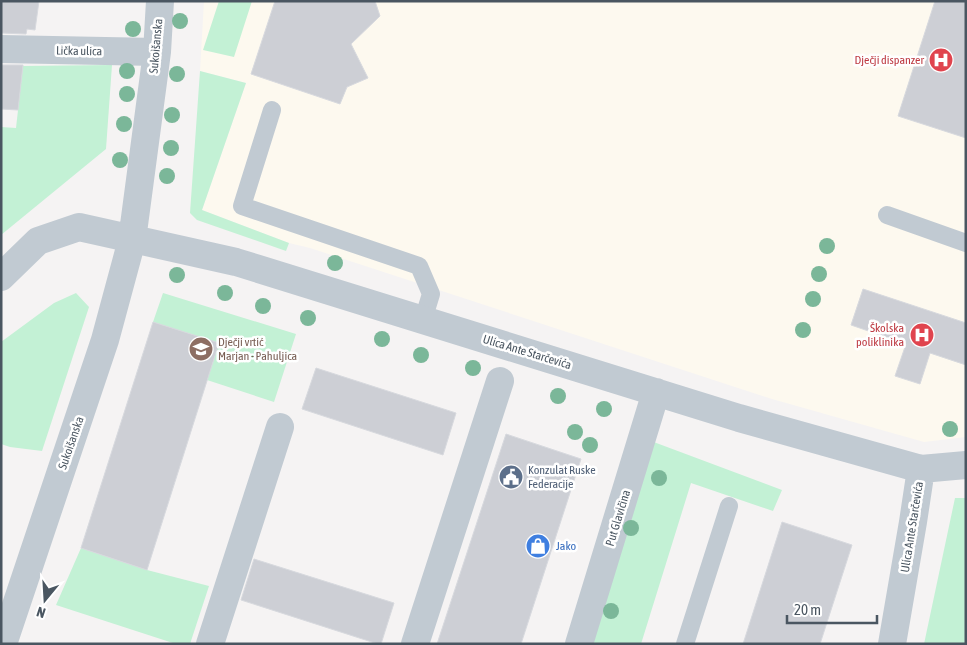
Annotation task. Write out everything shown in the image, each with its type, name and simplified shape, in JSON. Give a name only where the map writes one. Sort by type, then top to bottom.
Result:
[{"type":"street","name":"Sukoišanska","points":[[3,644],[104,340],[132,240],[157,52],[160,1]]},
{"type":"street","name":"Lička ulica","points":[[1,49],[157,52]]},
{"type":"street","points":[[1,277],[38,241],[79,228],[132,240]]},
{"type":"street","name":"Ulica Ante Starčevića","points":[[132,240],[236,262],[739,418],[921,469],[966,465]]},
{"type":"street","points":[[415,644],[500,381]]},
{"type":"street","name":"Put Glavičina","points":[[579,644],[656,392]]},
{"type":"street","points":[[210,644],[280,427]]},
{"type":"street","name":"Ulica Ante Starčevića","points":[[892,644],[921,469]]},
{"type":"lane","points":[[272,110],[242,206],[419,266],[431,294],[423,320]]},
{"type":"lane","points":[[887,215],[966,242]]},
{"type":"lane","points":[[685,644],[729,506]]},
{"type":"shaded area","points":[[204,1],[966,1],[966,437],[924,442],[772,399],[310,248],[289,243],[202,210],[246,83],[200,71]]},
{"type":"green space","points":[[219,1],[252,1],[234,57],[203,50]]},
{"type":"green space","points":[[112,65],[106,149],[1,235],[1,127],[16,128],[23,66]]},
{"type":"green space","points":[[200,71],[246,83],[202,210],[289,243],[286,251],[197,220],[190,213]]},
{"type":"green space","points":[[76,293],[89,307],[42,451],[1,444],[1,342],[54,303]]},
{"type":"green space","points":[[163,293],[296,334],[274,402],[207,380],[219,343],[153,322]]},
{"type":"green space","points":[[643,438],[782,490],[773,511],[691,483],[641,644],[579,644]]},
{"type":"green space","points":[[955,498],[966,498],[966,644],[924,644]]},
{"type":"green space","points":[[81,548],[147,570],[209,586],[190,644],[176,644],[56,605]]},
{"type":"building","points":[[1,1],[39,1],[35,30],[27,29],[26,34],[1,33]]},
{"type":"building","points":[[275,1],[375,1],[380,16],[351,44],[368,78],[347,87],[340,104],[251,74]]},
{"type":"building","name":"Dječji dispanzer","points":[[935,1],[966,1],[966,138],[898,116]]},
{"type":"building","points":[[1,65],[23,65],[18,110],[1,109]]},
{"type":"building","name":"Školska poliklinika","points":[[863,289],[966,323],[966,365],[930,353],[920,384],[895,376],[906,344],[851,325]]},
{"type":"building","points":[[153,322],[219,343],[147,570],[81,548]]},
{"type":"building","points":[[316,368],[456,413],[443,455],[302,409]]},
{"type":"building","points":[[506,434],[581,459],[521,644],[437,644]]},
{"type":"building","points":[[782,522],[852,545],[820,644],[743,644]]},
{"type":"building","points":[[254,559],[394,603],[381,644],[241,600]]},
{"type":"place","name":"Dječji dispanzer","points":[[941,60]]},
{"type":"place","name":"Školska poliklinika","points":[[922,335]]},
{"type":"place","name":"Dječji vrtić Marjan - Pahuljica","points":[[201,349]]},
{"type":"place","name":"Konzulat Ruske Federacije","points":[[511,477]]},
{"type":"place","name":"Jako","points":[[538,546]]}]
